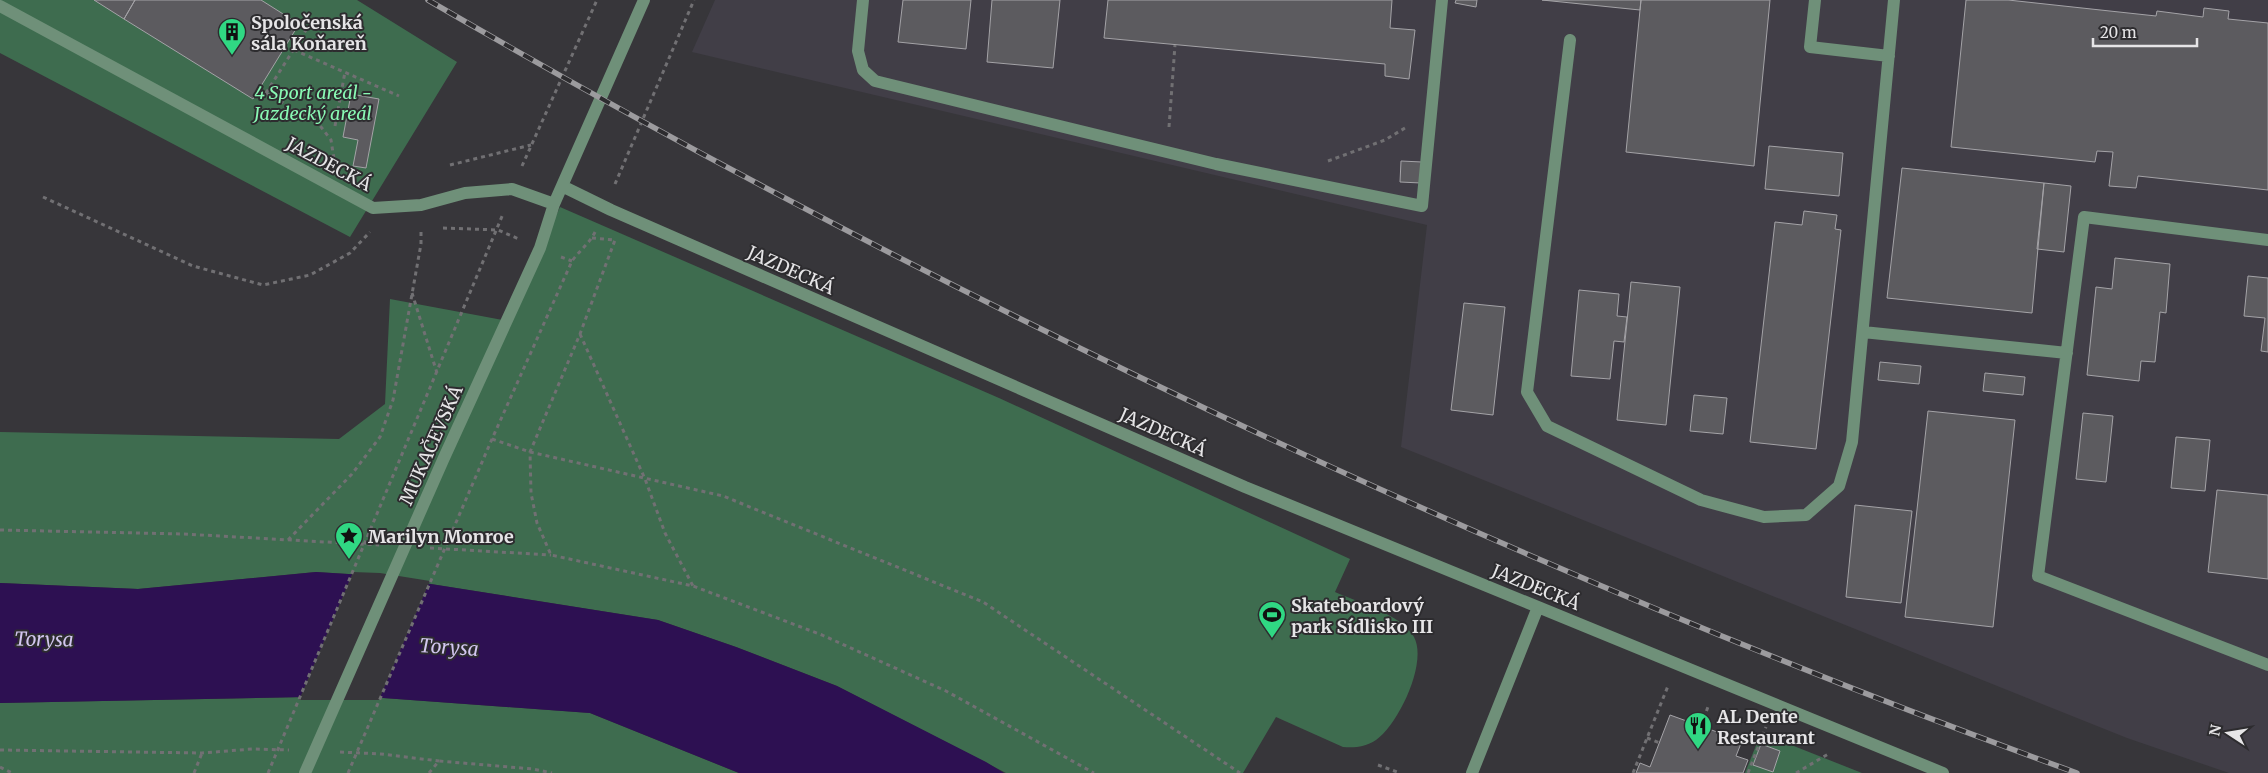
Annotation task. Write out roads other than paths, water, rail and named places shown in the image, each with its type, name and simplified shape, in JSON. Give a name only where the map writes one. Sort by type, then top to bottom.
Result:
[{"type":"street","points":[[562,186],[644,0]]},
{"type":"street","points":[[863,0],[858,51],[863,70],[875,81],[1166,152],[1422,206],[1442,0]]},
{"type":"street","points":[[1814,0],[1810,47],[1889,56]]},
{"type":"street","points":[[1570,40],[1527,392],[1547,426],[1701,500],[1764,517],[1806,515],[1839,486],[1852,442],[1894,0]]},
{"type":"street","name":"JAZDECKÁ","points":[[0,6],[373,208],[421,205],[465,193],[512,189],[554,204]]},
{"type":"street","name":"MUKAČEVSKÁ","points":[[305,773],[443,460],[540,248],[554,204],[562,186]]},
{"type":"street","name":"JAZDECKÁ","points":[[562,186],[606,208],[1245,487],[1943,773]]},
{"type":"street","points":[[2268,240],[2084,217],[2038,576],[2268,664]]},
{"type":"street","points":[[1862,332],[2066,352]]},
{"type":"street","points":[[1472,773],[1538,607]]},
{"type":"water","name":"Torysa","points":[[316,572],[380,576],[658,620],[736,647],[837,686],[1004,773],[739,773],[590,713],[356,696],[0,703],[0,583],[138,589]]},
{"type":"railway","points":[[428,0],[543,66],[776,194],[1132,374],[1373,486],[1547,563],[1811,672],[2077,773]]},
{"type":"place","name":"Spoločenská sála Koňareň","points":[[232,56]]},
{"type":"place","name":"Marilyn Monroe","points":[[349,560]]},
{"type":"place","name":"Skateboardový park Sídlisko III","points":[[1272,639]]},
{"type":"place","name":"AL Dente Restaurant","points":[[1698,750]]},
{"type":"park label","name":"4 Sport areál - Jazdecký areál","points":[[313,102]]}]
